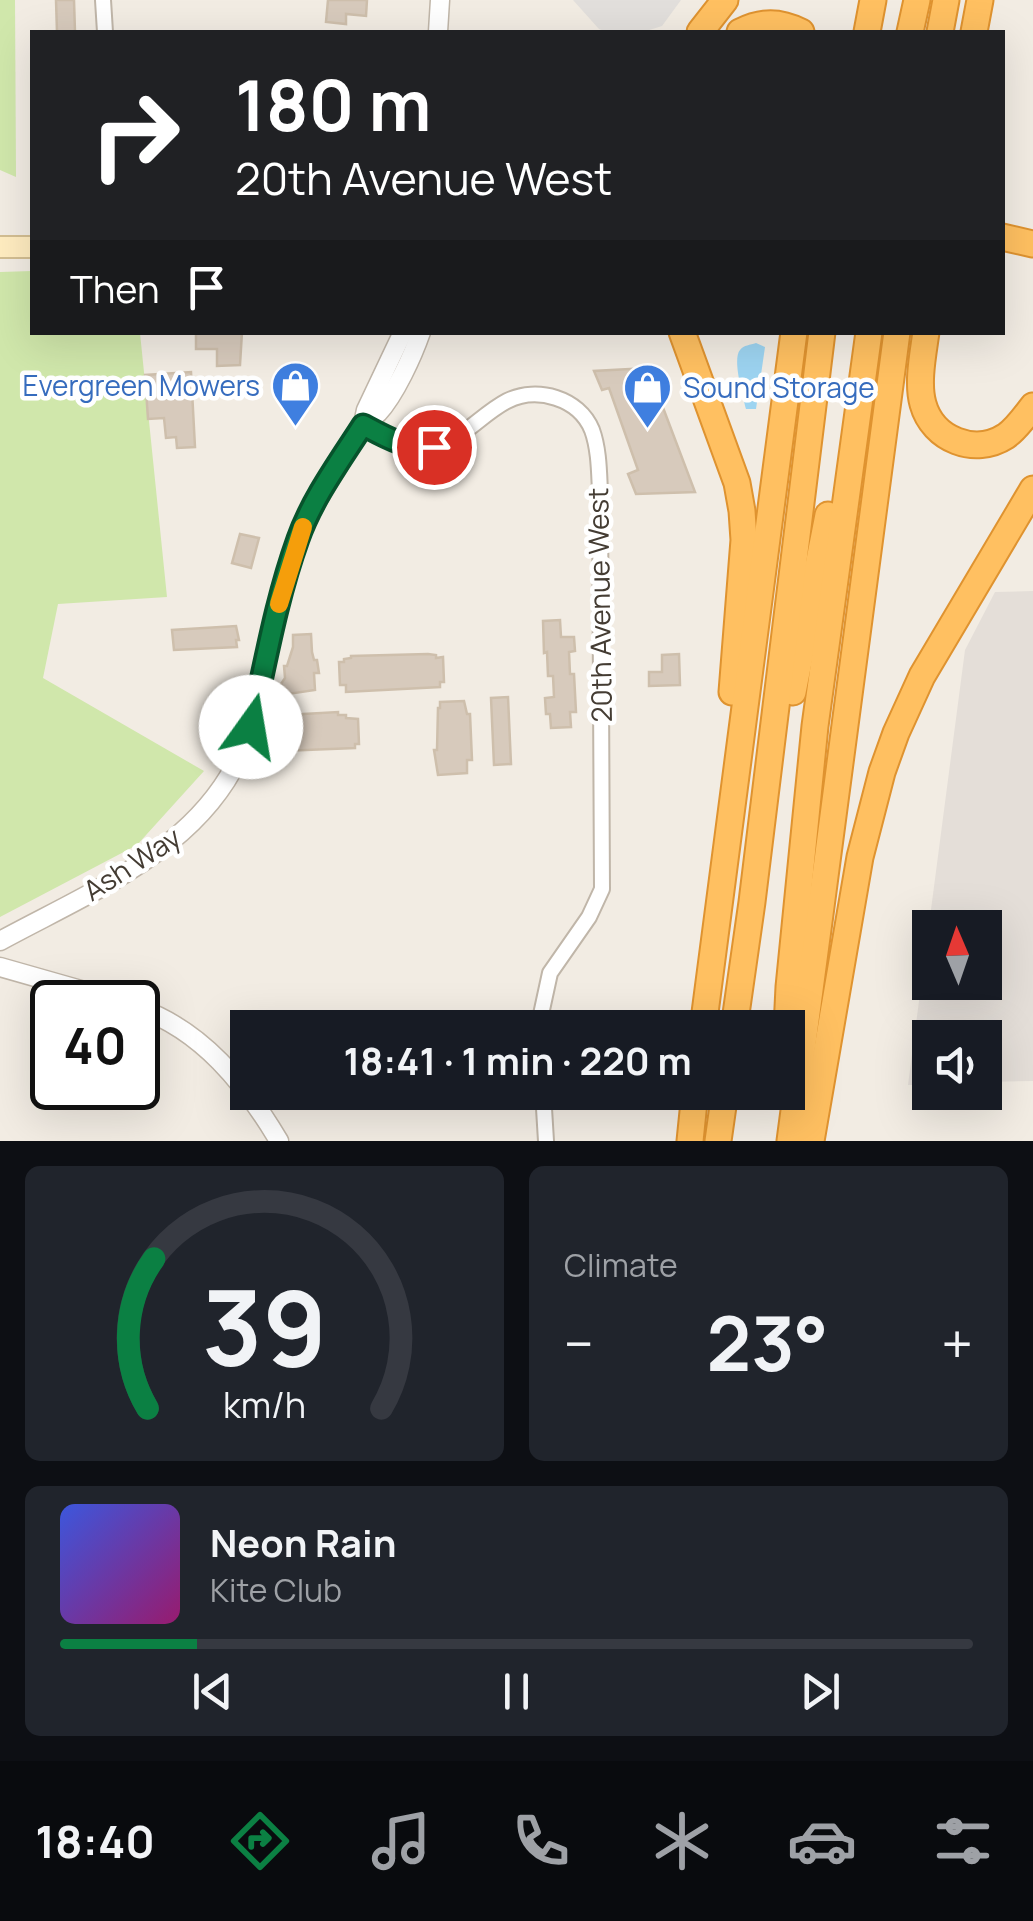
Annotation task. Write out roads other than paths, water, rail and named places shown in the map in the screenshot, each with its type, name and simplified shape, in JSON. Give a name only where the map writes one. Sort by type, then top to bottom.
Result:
[{"type":"highway","points":[[702,30],[725,0]]},
{"type":"highway","points":[[866,30],[873,0]]},
{"type":"highway","points":[[900,30],[905,0]]},
{"type":"highway","points":[[910,30],[917,0]]},
{"type":"highway","points":[[940,30],[946,0]]},
{"type":"highway","points":[[974,30],[980,0]]},
{"type":"highway","points":[[744,30],[768,23],[798,30]]},
{"type":"highway","points":[[1005,235],[1033,244]]},
{"type":"highway","points":[[683,335],[737,483],[744,540],[707,997]]},
{"type":"highway","points":[[705,1010],[794,335]]},
{"type":"highway","points":[[737,1010],[822,335]]},
{"type":"highway","points":[[752,902],[833,490],[856,335]]},
{"type":"highway","points":[[787,1010],[815,726],[868,335]]},
{"type":"highway","points":[[790,1141],[896,335]]},
{"type":"highway","points":[[926,335],[922,398],[929,419],[945,436],[968,445],[991,443],[1012,432],[1033,406]]},
{"type":"highway","points":[[811,1141],[860,857],[882,772],[922,676],[1033,489]]},
{"type":"highway","points":[[690,1141],[693,1110]]},
{"type":"highway","points":[[718,1141],[722,1110]]},
{"type":"highway","points":[[782,1141],[783,1110]]},
{"type":"main road","points":[[1005,234],[1033,229]]},
{"type":"main road","points":[[0,248],[30,247]]},
{"type":"street","points":[[103,0],[105,30]]},
{"type":"street","points":[[438,30],[440,0]]},
{"type":"street","name":"Ash Way","points":[[0,940],[142,864],[188,829],[216,797],[233,770],[251,727],[298,537],[363,425],[366,410],[402,335]]},
{"type":"street","name":"Ash Way","points":[[363,425],[380,412],[420,335]]},
{"type":"street","name":"20th Avenue West","points":[[363,425],[413,448],[434,447],[468,430],[505,402],[541,394],[556,397],[574,408],[587,420],[594,435],[600,492],[602,889],[589,917],[550,972],[542,1010]]},
{"type":"street","points":[[0,967],[46,980]]},
{"type":"street","points":[[160,1017],[202,1043],[231,1073],[279,1141]]},
{"type":"street","points":[[544,1110],[546,1141]]},
{"type":"water","points":[[756,343],[765,347],[756,409],[746,409],[737,361],[743,347]]},
{"type":"place","name":"Evergreen Mowers","points":[[295,428]]},
{"type":"place","name":"Sound Storage","points":[[648,430]]}]
